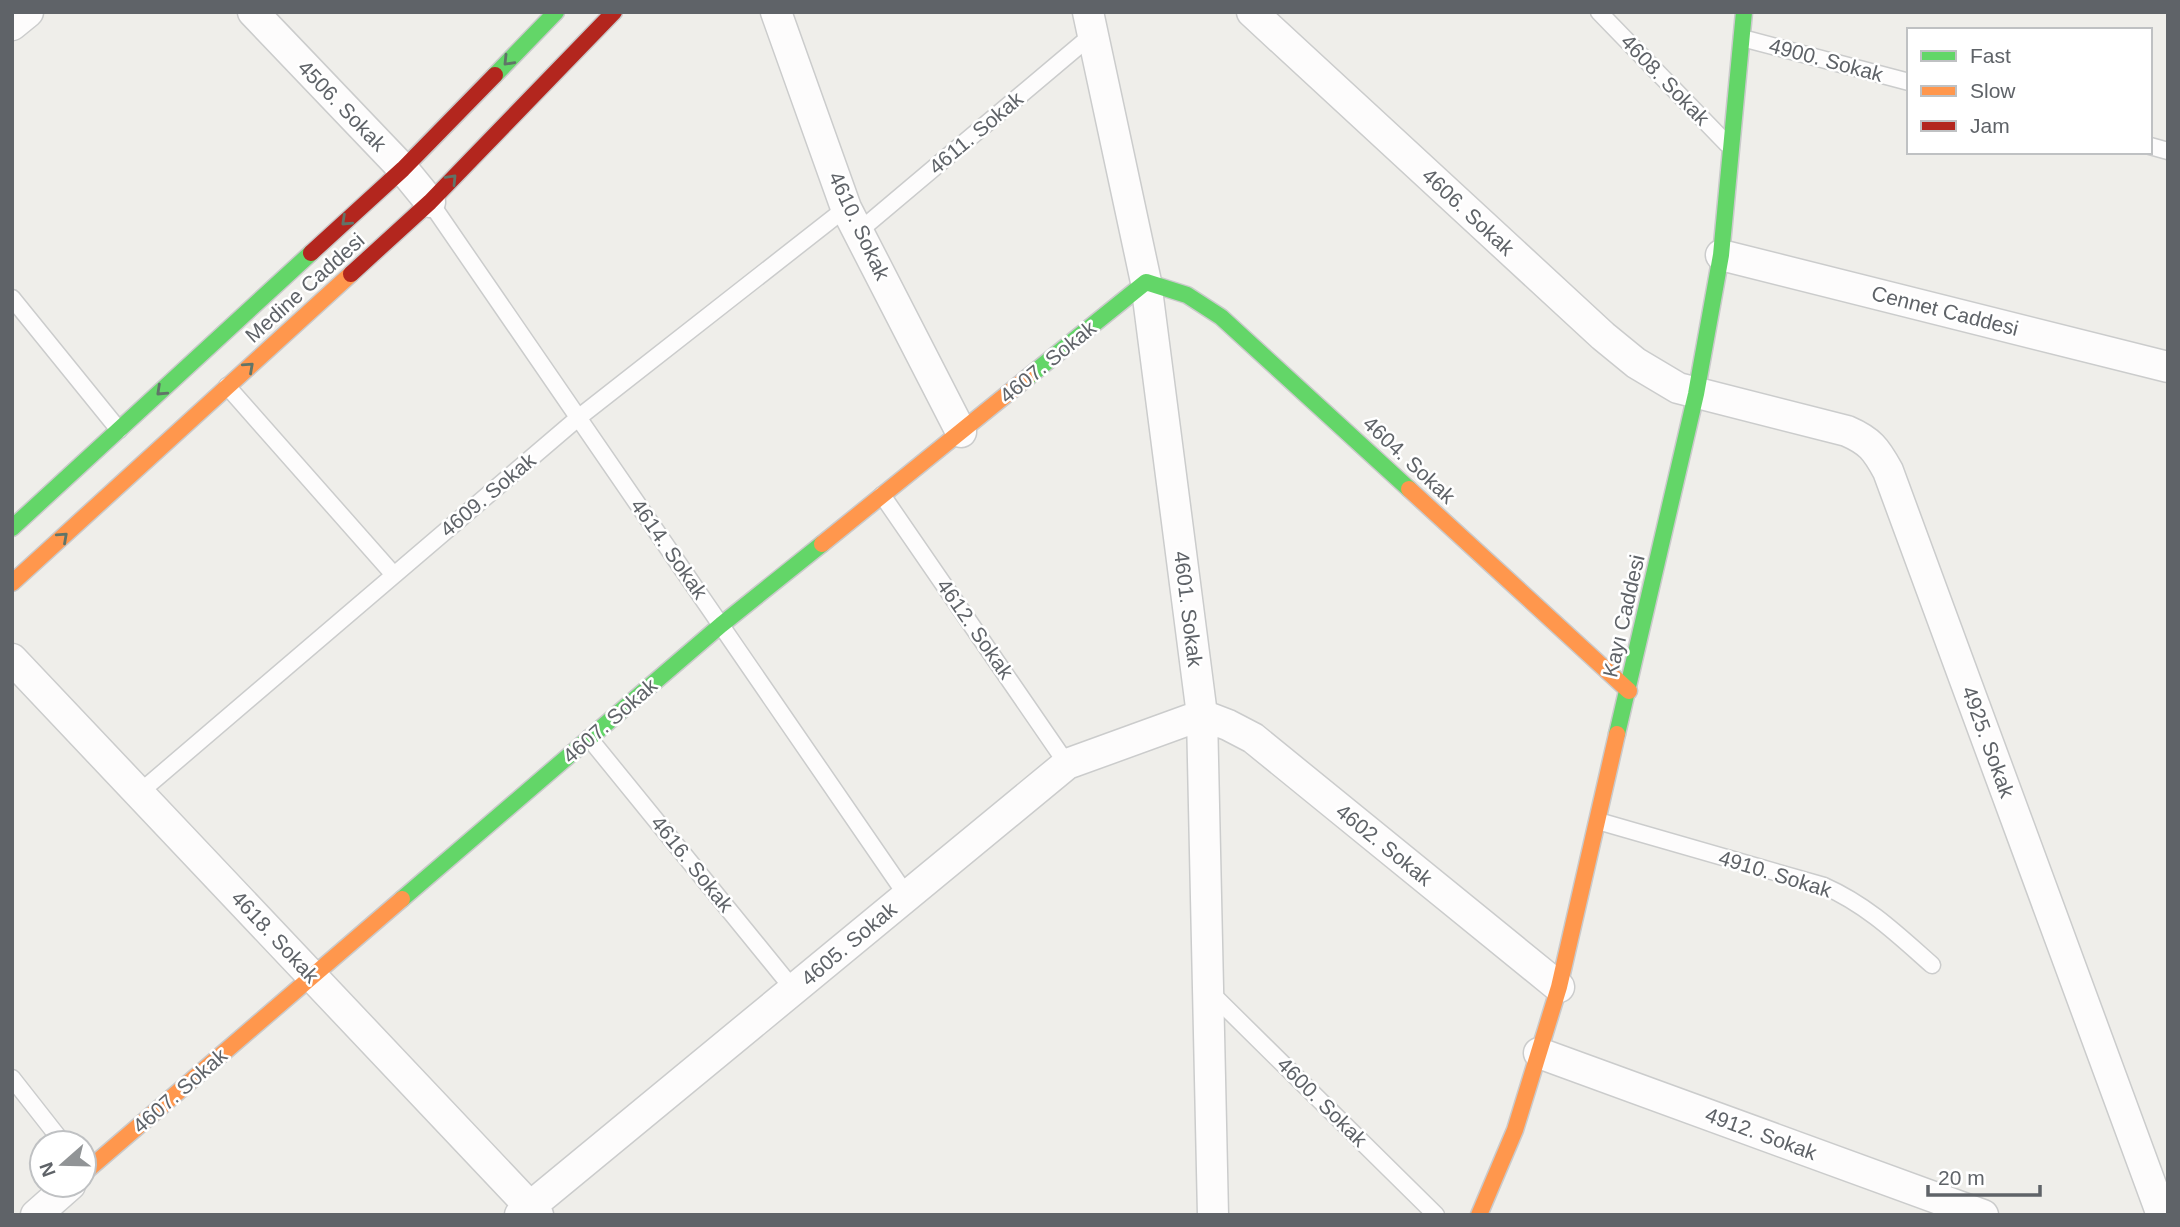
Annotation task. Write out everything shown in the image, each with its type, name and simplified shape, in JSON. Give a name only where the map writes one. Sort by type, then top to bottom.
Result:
[{"type":"street","points":[[12,25],[28,12]]},
{"type":"street","name":"4506. Sokak","points":[[253,12],[403,169],[430,202]]},
{"type":"street","name":"Medine Caddesi","points":[[12,528],[403,169],[556,12]]},
{"type":"street","name":"Medine Caddesi","points":[[12,583],[430,202],[614,12]]},
{"type":"street","name":"4610. Sokak","points":[[776,12],[852,220],[961,432]]},
{"type":"street","name":"4606. Sokak","points":[[1252,12],[1603,336],[1661,379],[1696,394]]},
{"type":"street","name":"Kayı Caddesi","points":[[1479,1215],[1515,1130],[1559,987],[1696,394],[1721,255],[1744,12]]},
{"type":"street","name":"4601. Sokak","points":[[1090,23],[1146,282],[1202,715],[1213,1215]]},
{"type":"street","name":"Cennet Caddesi","points":[[1721,255],[2168,367]]},
{"type":"street","name":"4607. Sokak","points":[[98,1160],[721,625],[1146,282]]},
{"type":"street","name":"4604. Sokak","points":[[1146,282],[1187,295],[1221,317],[1629,691]]},
{"type":"street","name":"4925. Sokak","points":[[1696,394],[1847,431],[1864,438],[1877,451],[1893,484],[2162,1215]]},
{"type":"street","name":"4618. Sokak","points":[[12,659],[313,977],[530,1212]]},
{"type":"street","name":"4605. Sokak","points":[[530,1212],[794,989],[1067,764],[1202,715]]},
{"type":"street","name":"4602. Sokak","points":[[1202,715],[1253,738],[1559,987]]},
{"type":"street","name":"4912. Sokak","points":[[1539,1053],[1983,1215]]},
{"type":"street","name":"4607. Sokak","points":[[36,1215],[54,1199]]},
{"type":"lane","name":"4608. Sokak","points":[[1599,12],[1732,148]]},
{"type":"lane","name":"4611. Sokak","points":[[852,220],[1090,23]]},
{"type":"lane","name":"4900. Sokak","points":[[1742,38],[1907,81]]},
{"type":"lane","name":"4614. Sokak","points":[[430,202],[907,896]]},
{"type":"lane","name":"4609. Sokak","points":[[139,793],[578,418],[852,220]]},
{"type":"lane","points":[[12,298],[119,430]]},
{"type":"lane","points":[[228,386],[394,575]]},
{"type":"lane","name":"4612. Sokak","points":[[883,495],[1067,764]]},
{"type":"lane","name":"4616. Sokak","points":[[589,738],[794,989]]},
{"type":"lane","name":"4910. Sokak","points":[[1598,821],[1824,886],[1851,898],[1875,915],[1932,965]]},
{"type":"lane","name":"4600. Sokak","points":[[1208,990],[1436,1215]]},
{"type":"lane","points":[[12,1078],[52,1129]]},
{"type":"traffic: fast","points":[[495,75],[556,12]]},
{"type":"traffic: fast","points":[[1617,734],[1696,394],[1721,255],[1744,12]]},
{"type":"traffic: fast","points":[[12,528],[311,253]]},
{"type":"traffic: fast","points":[[1027,378],[1146,282],[1187,295],[1221,317],[1409,489]]},
{"type":"traffic: fast","points":[[402,899],[721,625],[822,544]]},
{"type":"traffic: slow","points":[[12,583],[351,274]]},
{"type":"traffic: slow","points":[[822,544],[1027,378]]},
{"type":"traffic: slow","points":[[1409,489],[1629,691]]},
{"type":"traffic: slow","points":[[1479,1215],[1515,1130],[1559,987],[1617,734]]},
{"type":"traffic: slow","points":[[98,1161],[402,899]]},
{"type":"traffic: jam","points":[[351,274],[430,202],[614,12]]},
{"type":"traffic: jam","points":[[311,253],[403,169],[495,75]]}]
